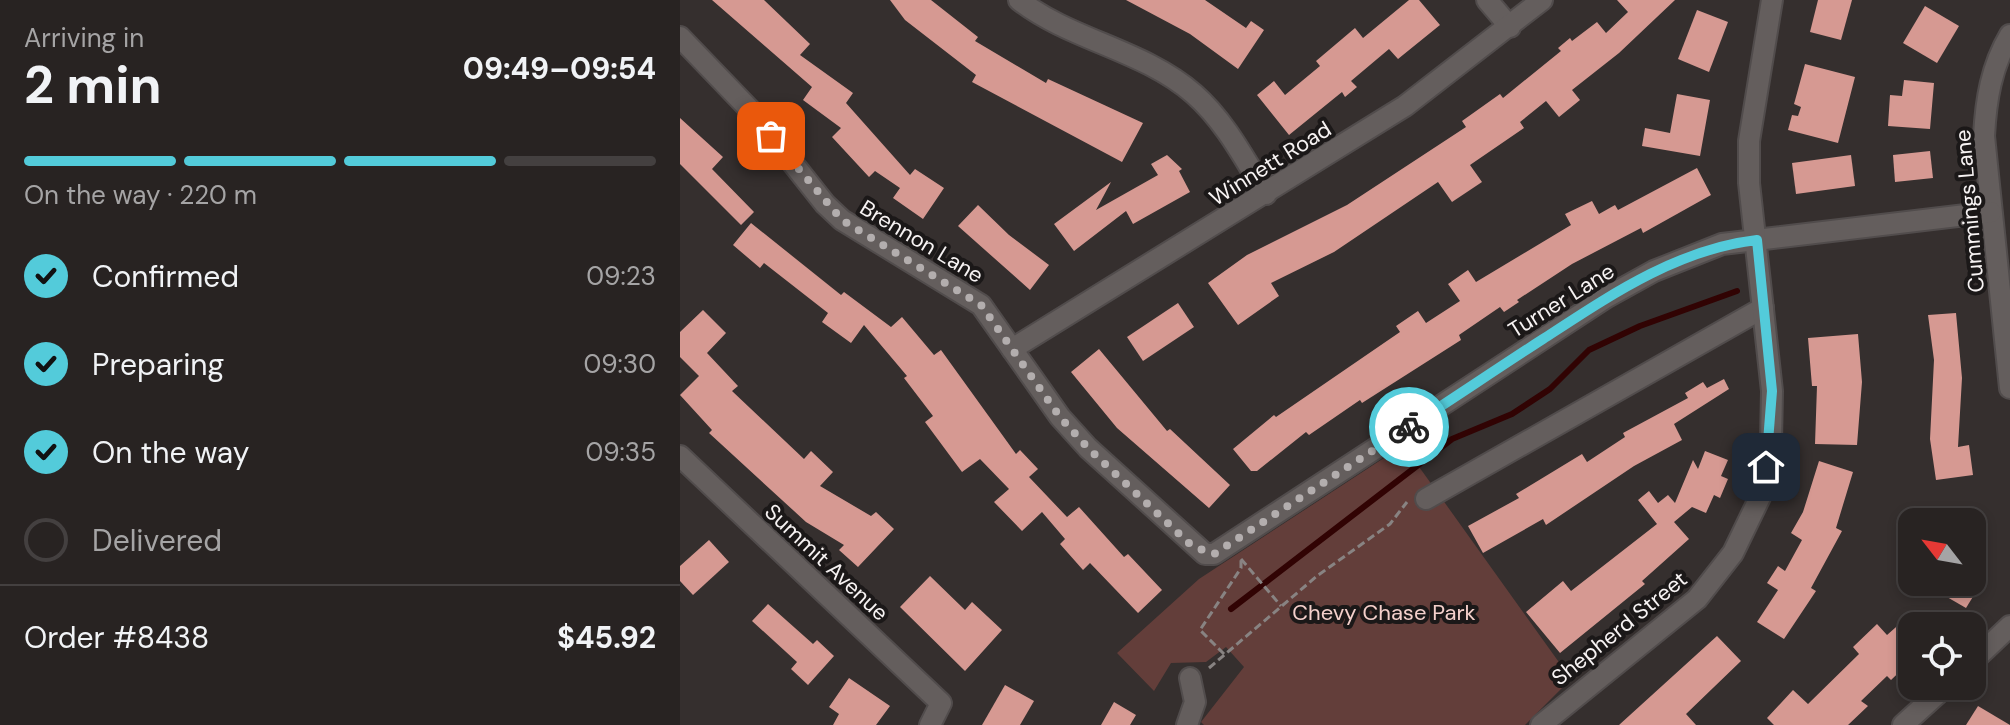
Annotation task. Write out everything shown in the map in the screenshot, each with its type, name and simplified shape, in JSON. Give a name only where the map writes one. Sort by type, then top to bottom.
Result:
[{"type":"street","points":[[1019,0],[1168,76],[1193,93],[1220,120],[1266,194]]},
{"type":"street","points":[[1487,0],[1510,27]]},
{"type":"street","name":"Winnett Road","points":[[1012,349],[1405,106],[1542,0]]},
{"type":"street","name":"Shepherd Street","points":[[1541,725],[1697,599],[1726,564],[1749,524],[1762,493],[1771,442],[1772,391],[1749,183],[1749,141],[1772,0]]},
{"type":"street","name":"Cummings Lane","points":[[2010,35],[1994,67],[1986,99],[1984,136],[2010,388]]},
{"type":"street","name":"Brennon Lane","points":[[680,37],[753,113],[825,204],[842,220],[981,305],[1060,417],[1088,448],[1205,554]]},
{"type":"street","name":"Turner Lane","points":[[1205,554],[1236,551],[1607,297],[1654,271],[1722,244],[1991,212]]},
{"type":"street","points":[[1417,499],[1763,308]]},
{"type":"street","name":"Summit Avenue","points":[[680,456],[941,703],[930,725]]},
{"type":"street","points":[[1986,649],[2010,626]]},
{"type":"street","points":[[1187,725],[1195,702],[1190,678]]},
{"type":"street","points":[[1903,725],[1931,700]]},
{"type":"path","points":[[1209,668],[1317,576],[1390,524],[1417,499]]},
{"type":"path","points":[[1236,551],[1281,606]]},
{"type":"path","points":[[1224,654],[1200,630],[1241,568],[1236,551]]},
{"type":"green space","name":"Chevy Chase Park","points":[[1390,454],[1404,462],[1412,457],[1571,679],[1525,725],[1204,725],[1201,722],[1244,667],[1226,647],[1206,662],[1171,663],[1154,691],[1117,653],[1199,579]]},
{"type":"building","points":[[712,0],[764,0],[810,44],[800,55],[853,93],[846,103],[910,175],[915,169],[944,188],[923,219],[893,198],[900,188],[875,171],[869,177],[832,137],[841,128],[803,100],[812,87]]},
{"type":"building","points":[[890,0],[931,0],[978,37],[975,41],[1046,83],[1048,79],[1143,123],[1122,162],[972,82],[976,75],[905,20]]},
{"type":"building","points":[[1126,0],[1205,0],[1246,28],[1251,21],[1264,30],[1238,69],[1190,34]]},
{"type":"building","points":[[1409,0],[1419,0],[1440,25],[1398,59],[1389,49],[1351,81],[1357,87],[1345,97],[1342,92],[1289,135],[1257,95],[1274,81],[1285,95],[1320,66],[1316,61],[1355,28],[1363,38]]},
{"type":"building","points":[[1617,0],[1675,0],[1619,53],[1572,90],[1580,100],[1559,117],[1546,101],[1520,122],[1524,128],[1470,165],[1482,182],[1452,202],[1438,182],[1334,252],[1271,283],[1279,296],[1238,325],[1208,283],[1247,255],[1347,205],[1466,127],[1462,121],[1500,94],[1503,98],[1561,51],[1558,48],[1570,38],[1572,41],[1597,22],[1606,33],[1628,12]]},
{"type":"building","points":[[1818,0],[1852,0],[1841,40],[1810,32]]},
{"type":"building","points":[[1925,6],[1959,26],[1937,63],[1903,43]]},
{"type":"building","points":[[1697,10],[1728,22],[1709,72],[1678,59]]},
{"type":"building","points":[[1805,64],[1855,77],[1838,143],[1788,130],[1792,115],[1798,116],[1801,107],[1794,104]]},
{"type":"building","points":[[1904,80],[1934,83],[1930,129],[1888,126],[1890,95],[1902,96]]},
{"type":"building","points":[[1677,94],[1710,100],[1700,156],[1642,146],[1645,128],[1670,133]]},
{"type":"building","points":[[680,118],[723,157],[712,169],[754,212],[741,225],[680,164]]},
{"type":"building","points":[[1930,151],[1933,178],[1895,182],[1893,155]]},
{"type":"building","points":[[1167,155],[1182,169],[1179,171],[1190,192],[1133,224],[1126,211],[1074,251],[1054,224],[1111,182],[1096,210],[1158,175],[1151,164]]},
{"type":"building","points":[[1851,155],[1855,186],[1796,194],[1792,163]]},
{"type":"building","points":[[1697,168],[1711,195],[1643,233],[1641,228],[1572,264],[1504,312],[1500,307],[1459,335],[1461,340],[1362,403],[1360,400],[1309,435],[1306,432],[1257,471],[1251,471],[1233,449],[1274,415],[1276,417],[1400,332],[1396,326],[1418,311],[1426,323],[1460,301],[1448,284],[1468,270],[1476,282],[1571,225],[1565,214],[1592,201],[1599,214],[1615,205],[1618,210]]},
{"type":"building","points":[[978,205],[1009,235],[1049,265],[1030,290],[958,226]]},
{"type":"building","points":[[751,223],[841,295],[844,292],[891,327],[902,317],[934,355],[941,350],[1016,454],[1020,450],[1038,469],[1029,477],[1067,517],[1079,507],[1124,557],[1128,554],[1162,590],[1138,613],[1090,563],[1083,570],[1060,544],[1065,539],[1042,512],[1022,531],[994,502],[1009,489],[980,459],[962,472],[925,422],[933,416],[904,378],[907,376],[864,325],[851,343],[822,322],[828,313],[764,263],[760,268],[733,245]]},
{"type":"building","points":[[1178,303],[1194,327],[1143,361],[1127,337]]},
{"type":"building","points":[[703,310],[726,333],[707,353],[738,386],[732,391],[804,459],[811,451],[833,472],[820,486],[871,516],[876,512],[894,529],[858,567],[839,550],[844,545],[806,522],[709,433],[712,430],[680,395],[699,376],[680,357],[680,332]]},
{"type":"building","points":[[1956,313],[1962,378],[1958,447],[1969,445],[1973,475],[1936,480],[1930,439],[1934,360],[1928,315]]},
{"type":"building","points":[[1858,334],[1862,382],[1857,445],[1815,444],[1817,386],[1812,386],[1808,338]]},
{"type":"building","points":[[1099,349],[1167,431],[1170,429],[1230,485],[1209,508],[1117,428],[1071,372]]},
{"type":"building","points":[[1724,379],[1729,389],[1674,424],[1682,440],[1634,466],[1546,525],[1543,519],[1483,553],[1468,526],[1519,498],[1516,494],[1582,454],[1587,462],[1625,437],[1623,433],[1688,398],[1685,393],[1703,382],[1707,388]]},
{"type":"building","points":[[1705,451],[1728,460],[1721,476],[1728,479],[1720,498],[1714,495],[1706,513],[1692,507],[1674,522],[1689,539],[1642,581],[1645,584],[1560,653],[1526,612],[1563,581],[1571,591],[1657,524],[1638,500],[1649,491],[1658,503],[1668,495],[1675,503],[1693,460],[1698,469]]},
{"type":"building","points":[[1819,461],[1853,472],[1836,528],[1842,531],[1811,588],[1816,591],[1784,639],[1757,622],[1778,590],[1767,583],[1778,566],[1785,571],[1802,540],[1791,533],[1803,512]]},
{"type":"building","points":[[709,540],[729,562],[693,595],[680,581],[680,566]]},
{"type":"building","points":[[930,576],[965,610],[972,602],[1002,630],[965,671],[900,607]]},
{"type":"building","points":[[1945,596],[1973,596],[1966,608]]},
{"type":"building","points":[[768,604],[813,644],[817,640],[834,656],[808,685],[791,669],[797,662],[752,621]]},
{"type":"building","points":[[1877,624],[1887,635],[1898,625],[1898,673],[1891,680],[1887,676],[1861,701],[1868,706],[1848,725],[1774,725],[1767,718],[1793,690],[1808,704],[1859,654],[1853,647]]},
{"type":"building","points":[[1717,636],[1741,661],[1686,714],[1696,725],[1619,725]]},
{"type":"building","points":[[849,678],[890,706],[876,725],[833,725],[839,714],[829,707]]},
{"type":"building","points":[[1005,685],[1034,701],[1020,725],[982,725]]},
{"type":"building","points":[[1114,702],[1136,715],[1130,725],[1101,725]]},
{"type":"building","points":[[1978,706],[2010,725],[1966,725]]},
{"type":"waterway","points":[[1231,609],[1452,439],[1512,414],[1550,389],[1589,350],[1640,326],[1737,291]]},
{"type":"way so far","points":[[771,136],[825,204],[842,220],[981,305],[1060,417],[1088,448],[1192,546],[1205,554],[1214,554],[1409,427]]},
{"type":"route","points":[[1409,427],[1607,297],[1654,271],[1722,244],[1757,240],[1772,391],[1771,442],[1766,467]]}]
